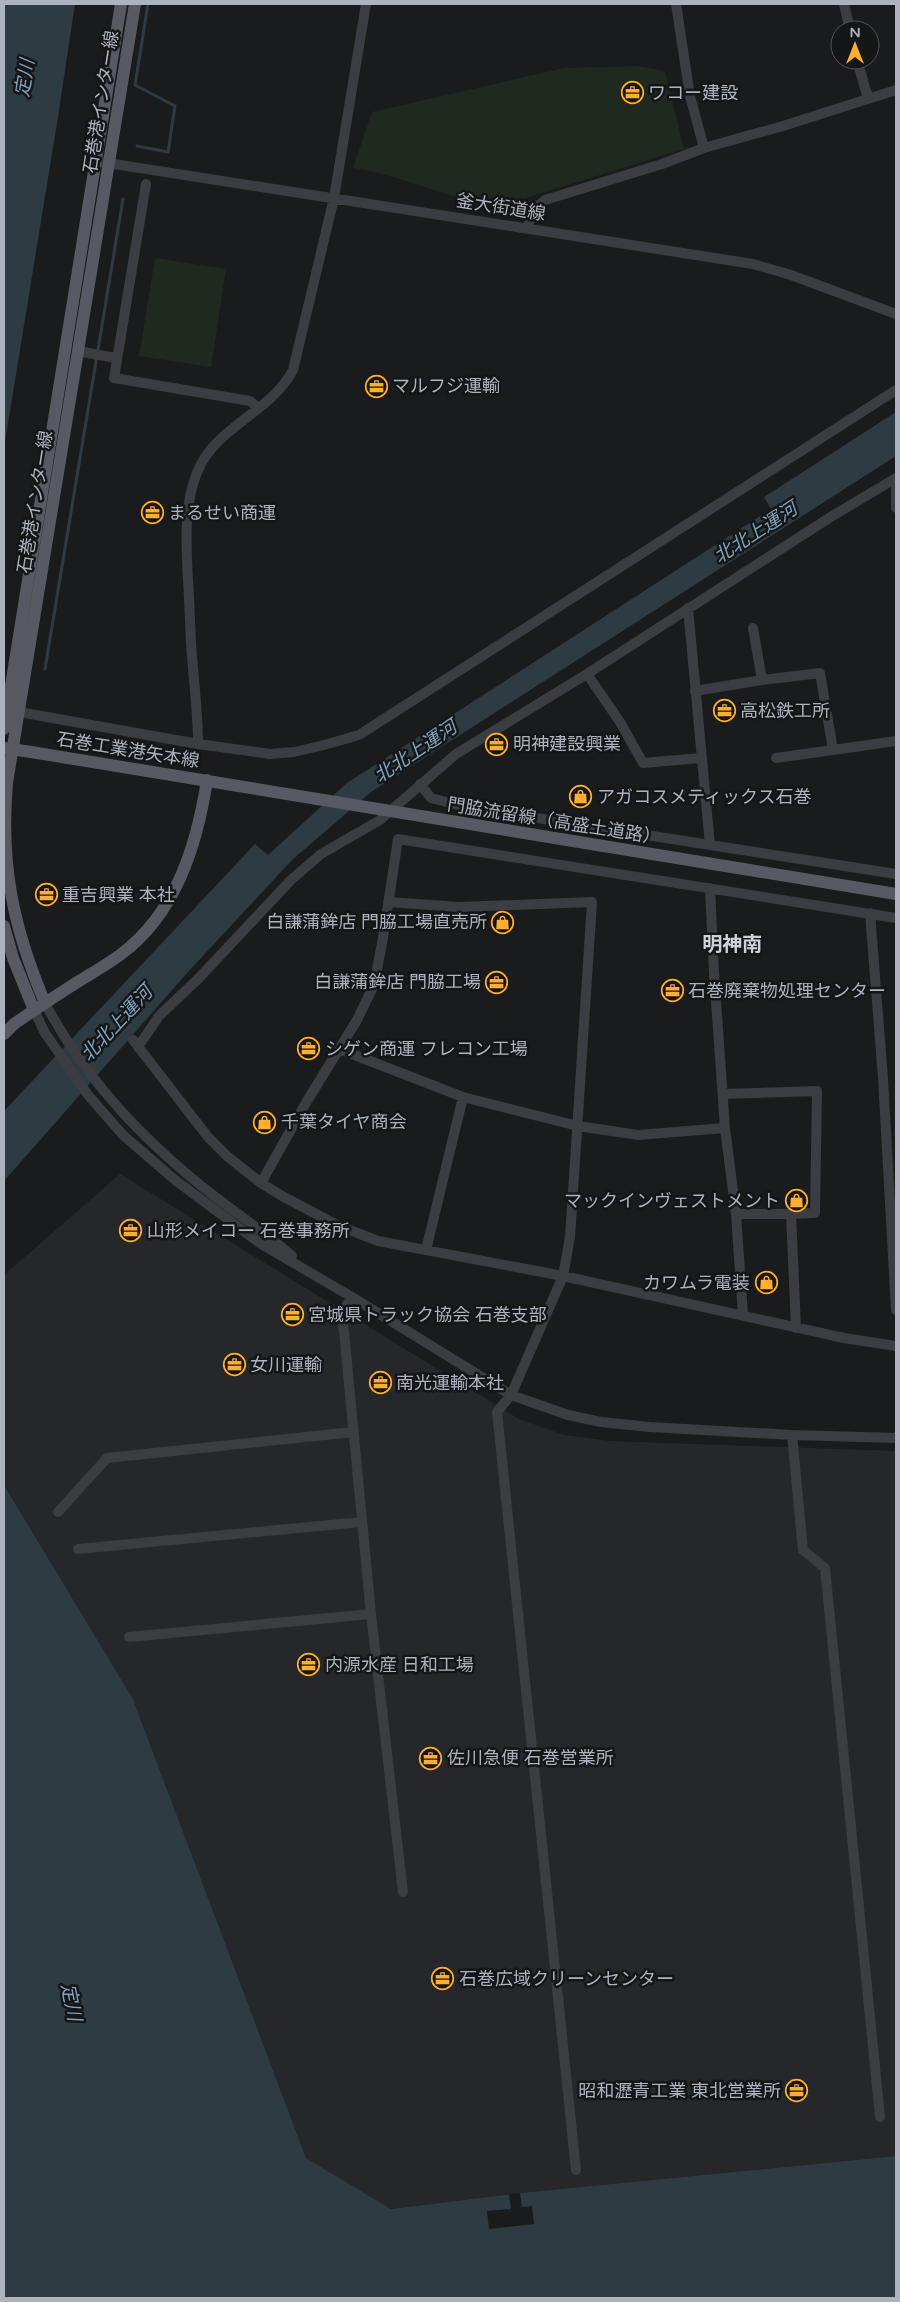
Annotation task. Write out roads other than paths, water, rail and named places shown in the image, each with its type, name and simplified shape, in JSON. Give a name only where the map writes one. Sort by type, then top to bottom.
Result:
[{"type":"main road","name":"石巻港インター線","points":[[4,729],[94,161],[121,4]]},
{"type":"main road","name":"石巻港インター線","points":[[40,1007],[13,910],[7,874],[4,812],[18,712],[135,4]]},
{"type":"main road","name":"石巻工業港矢本線","points":[[4,748],[207,780],[193,847],[182,873],[158,916],[140,937],[120,955],[14,1024],[4,1034]]},
{"type":"main road","name":"門脇流留線（高盛土道路）","points":[[207,780],[896,894]]},
{"type":"main road","points":[[4,926],[13,958],[40,1007]]},
{"type":"street","points":[[198,744],[187,560],[188,517],[192,492],[201,464],[212,448],[278,392],[293,370],[334,198],[366,4]]},
{"type":"street","points":[[676,4],[690,96],[704,148]]},
{"type":"street","points":[[844,4],[848,20]]},
{"type":"street","points":[[860,70],[868,98]]},
{"type":"street","points":[[527,228],[534,210],[545,200],[662,164],[704,148],[783,126],[896,90]]},
{"type":"street","name":"釜大街道線","points":[[94,161],[752,264],[791,275],[896,314]]},
{"type":"street","points":[[146,184],[114,378],[250,401],[258,408]]},
{"type":"street","points":[[77,351],[116,358]]},
{"type":"street","points":[[18,712],[198,744],[270,754],[294,752],[359,735],[896,390]]},
{"type":"street","points":[[896,478],[896,508]]},
{"type":"street","points":[[896,478],[829,518],[587,674],[456,754],[380,820],[321,854],[291,880],[135,1043],[208,1137],[227,1156],[261,1183],[337,1225],[378,1241],[563,1276],[796,1328],[896,1346]]},
{"type":"street","points":[[688,608],[710,845]]},
{"type":"street","points":[[753,628],[762,680]]},
{"type":"street","points":[[695,691],[820,673],[833,750]]},
{"type":"street","points":[[587,674],[620,722],[643,763],[701,758]]},
{"type":"street","points":[[776,758],[896,740]]},
{"type":"street","points":[[420,784],[432,798],[448,803],[896,874]]},
{"type":"street","points":[[261,1183],[357,1020],[374,984],[398,839],[896,918]]},
{"type":"street","points":[[710,888],[725,1128],[736,1214],[743,1315]]},
{"type":"street","points":[[388,902],[460,907],[592,902],[570,1237],[563,1276],[511,1395],[497,1412],[576,2170]]},
{"type":"street","points":[[870,914],[892,1143],[896,1310]]},
{"type":"street","points":[[40,1007],[128,1120],[171,1161],[214,1196],[267,1234],[310,1271]]},
{"type":"street","points":[[40,1007],[53,1045],[88,1095],[123,1135],[175,1180],[261,1244],[310,1271],[511,1395],[568,1415],[601,1422],[650,1427],[792,1435],[896,1438]]},
{"type":"street","points":[[339,1049],[463,1098],[578,1126],[638,1135],[725,1128]]},
{"type":"street","points":[[723,1094],[817,1091],[815,1213],[736,1214]]},
{"type":"street","points":[[426,1250],[463,1098]]},
{"type":"street","points":[[791,1214],[796,1328]]},
{"type":"street","points":[[352,1297],[342,1312],[352,1432],[403,1892]]},
{"type":"street","points":[[58,1512],[107,1458],[352,1432]]},
{"type":"street","points":[[792,1435],[803,1550],[825,1568],[880,2117]]},
{"type":"street","points":[[78,1549],[362,1522]]},
{"type":"street","points":[[129,1637],[371,1614]]},
{"type":"water","name":"定川","points":[[4,4],[75,4],[4,448]]},
{"type":"water","name":"北北上運河","points":[[896,412],[896,456],[371,792],[292,860],[188,972],[4,1181],[4,1111],[255,844],[268,855],[347,783],[771,509],[764,497]]},
{"type":"water","name":"定川","points":[[4,1485],[133,1699],[306,2158],[391,2209],[520,2193],[896,2156],[896,2298],[4,2298]]},
{"type":"waterway","points":[[137,146],[168,152],[175,106],[135,85],[148,4]]},
{"type":"waterway","points":[[45,669],[123,199]]},
{"type":"place","name":"ワコー建設","points":[[632,93]]},
{"type":"place","name":"マルフジ運輸","points":[[376,386]]},
{"type":"place","name":"まるせい商運","points":[[152,513]]},
{"type":"place","name":"高松鉄工所","points":[[724,711]]},
{"type":"place","name":"明神建設興業","points":[[497,744]]},
{"type":"place","name":"アガコスメティックス石巻","points":[[581,797]]},
{"type":"place","name":"重吉興業 本社","points":[[46,895]]},
{"type":"place","name":"白謙蒲鉾店 門脇工場直売所","points":[[503,922]]},
{"type":"place","name":"白謙蒲鉾店 門脇工場","points":[[497,982]]},
{"type":"place","name":"石巻廃棄物処理センター","points":[[672,991]]},
{"type":"place","name":"シゲン商運 フレコン工場","points":[[309,1049]]},
{"type":"place","name":"千葉タイヤ商会","points":[[265,1122]]},
{"type":"place","name":"マックインヴェストメント","points":[[796,1201]]},
{"type":"place","name":"山形メイコー 石巻事務所","points":[[131,1231]]},
{"type":"place","name":"カワムラ電装","points":[[766,1283]]},
{"type":"place","name":"宮城県トラック協会 石巻支部","points":[[292,1315]]},
{"type":"place","name":"女川運輸","points":[[234,1365]]},
{"type":"place","name":"南光運輸本社","points":[[380,1383]]},
{"type":"place","name":"内源水産 日和工場","points":[[309,1665]]},
{"type":"place","name":"佐川急便 石巻営業所","points":[[431,1758]]},
{"type":"place","name":"石巻広域クリーンセンター","points":[[443,1979]]},
{"type":"place","name":"昭和瀝青工業 東北営業所","points":[[797,2091]]},
{"type":"district","name":"明神南","points":[[732,944]]}]
